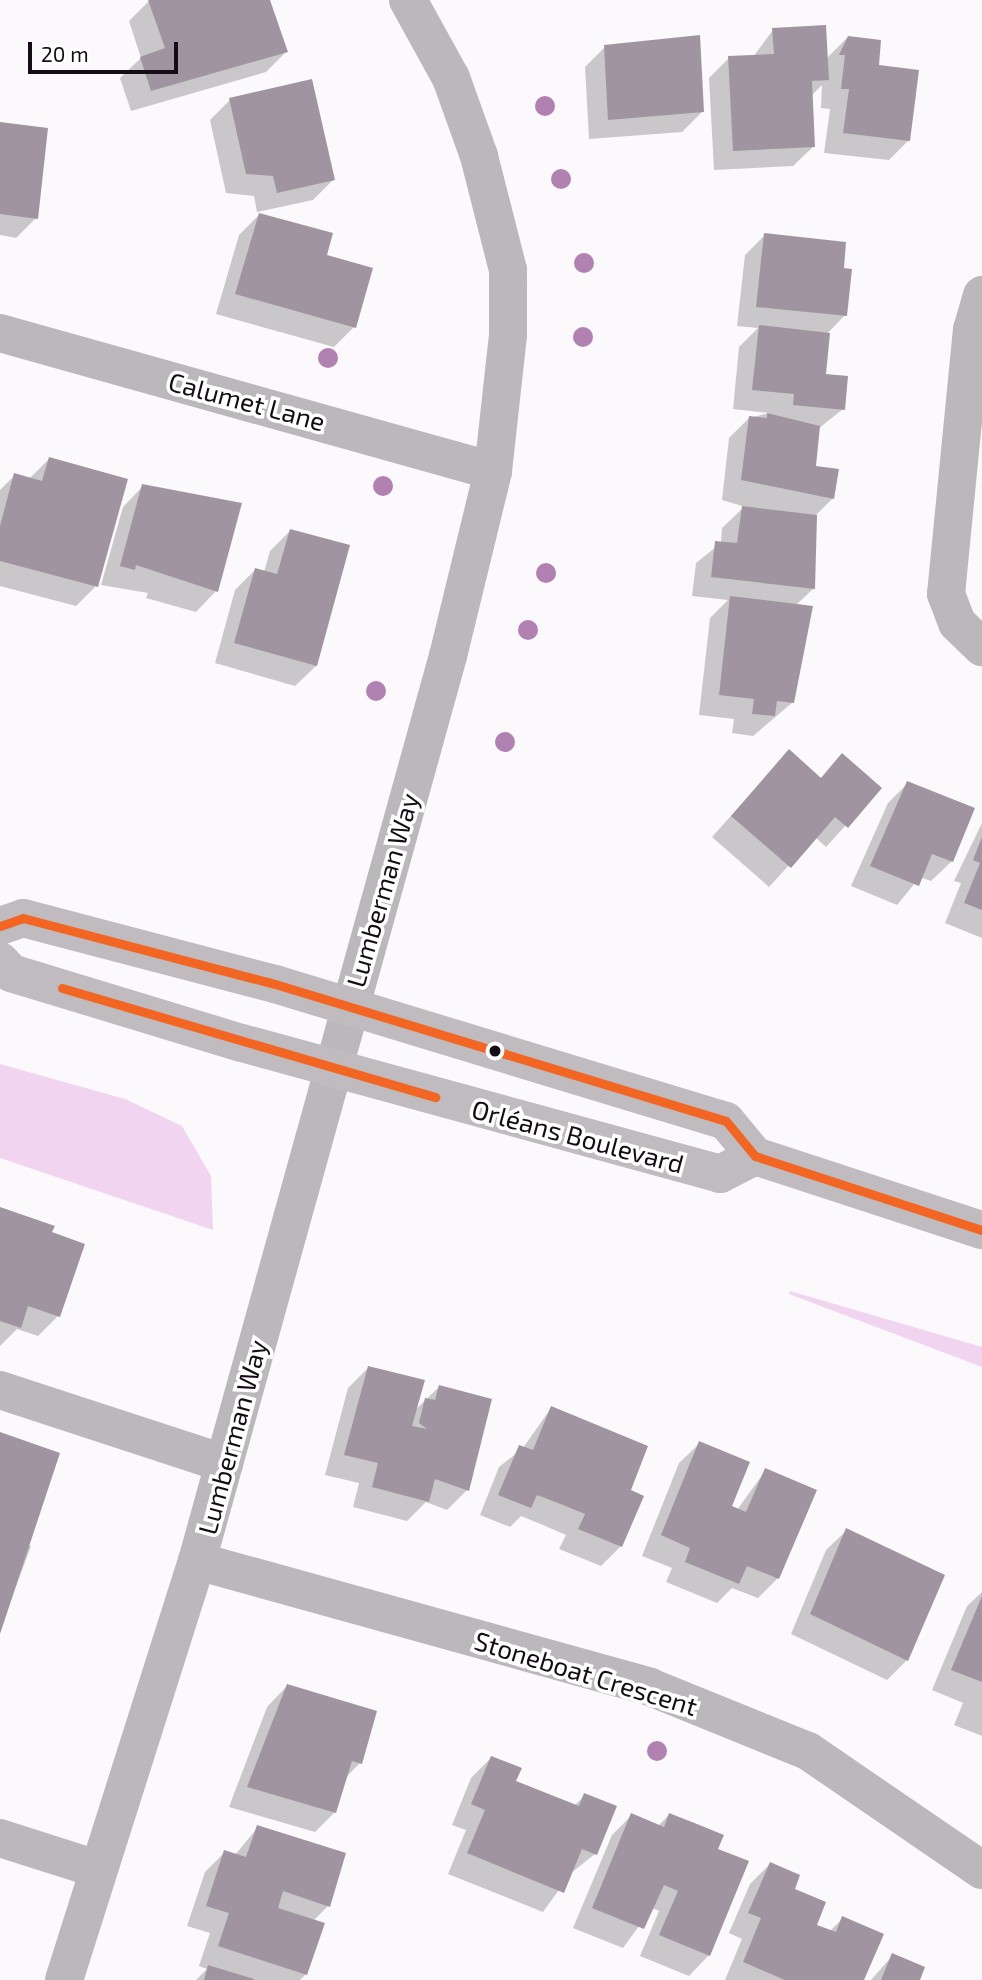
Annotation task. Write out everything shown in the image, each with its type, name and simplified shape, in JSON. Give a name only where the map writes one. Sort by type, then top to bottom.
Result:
[{"type":"main road","name":"Orléans Boulevard","points":[[0,926],[23,918],[348,1009],[726,1121],[755,1156],[720,1174],[329,1068],[11,973],[0,961]]},
{"type":"main road","points":[[755,1156],[982,1230]]},
{"type":"street","name":"Lumberman Way","points":[[64,1980],[97,1869],[197,1561],[329,1068],[470,577],[493,471],[508,335],[508,270],[479,156],[422,5]]},
{"type":"street","points":[[982,295],[972,329],[946,594],[957,623],[982,647]]},
{"type":"street","name":"Calumet Lane","points":[[0,333],[493,471]]},
{"type":"street","points":[[0,1390],[224,1463]]},
{"type":"street","name":"Stoneboat Crescent","points":[[197,1561],[650,1687],[808,1751],[982,1870]]},
{"type":"street","points":[[0,1838],[97,1869]]},
{"type":"shaded area","points":[[0,1064],[125,1099],[182,1126],[211,1176],[213,1230],[0,1158]]},
{"type":"shaded area","points":[[790,1291],[982,1347],[982,1367],[789,1294]]},
{"type":"building","points":[[148,0],[270,0],[288,52],[151,91],[140,57],[165,48]]},
{"type":"building","points":[[826,25],[829,80],[812,81],[815,147],[733,151],[728,56],[774,54],[772,28]]},
{"type":"building","points":[[700,35],[704,112],[608,120],[604,45]]},
{"type":"building","points":[[848,36],[881,40],[879,65],[919,70],[910,141],[843,133],[849,89],[841,89],[845,55],[839,55]]},
{"type":"building","points":[[312,79],[335,180],[277,193],[273,176],[246,174],[229,98]]},
{"type":"building","points":[[0,122],[48,128],[38,219],[0,214]]},
{"type":"building","points":[[259,213],[333,233],[327,255],[373,268],[356,328],[235,294]]},
{"type":"building","points":[[764,233],[846,242],[844,268],[852,269],[847,316],[756,307]]},
{"type":"building","points":[[759,325],[830,333],[826,374],[848,376],[845,410],[793,405],[794,394],[752,390]]},
{"type":"building","points":[[767,413],[820,426],[816,466],[839,469],[834,499],[741,480],[749,416],[767,418]]},
{"type":"building","points":[[49,457],[128,479],[98,587],[0,561],[0,526],[14,473],[42,481]]},
{"type":"building","points":[[142,484],[242,503],[218,592],[136,565],[135,570],[120,566]]},
{"type":"building","points":[[742,506],[817,515],[815,589],[711,577],[715,541],[737,543]]},
{"type":"building","points":[[290,529],[350,545],[317,666],[234,643],[255,568],[277,574]]},
{"type":"building","points":[[730,596],[813,606],[794,703],[777,701],[775,716],[752,714],[754,699],[719,695]]},
{"type":"building","points":[[789,749],[821,778],[842,753],[882,788],[848,828],[835,817],[791,868],[731,816]]},
{"type":"building","points":[[907,781],[975,808],[953,862],[932,854],[919,886],[870,866]]},
{"type":"building","points":[[982,837],[982,910],[964,903],[980,863],[973,860]]},
{"type":"building","points":[[0,1207],[55,1226],[52,1232],[85,1244],[60,1317],[28,1306],[21,1328],[0,1321]]},
{"type":"building","points":[[368,1366],[425,1380],[412,1426],[427,1429],[419,1423],[425,1398],[435,1400],[439,1385],[492,1399],[469,1491],[435,1479],[429,1502],[372,1487],[378,1463],[344,1455]]},
{"type":"building","points":[[551,1406],[648,1446],[631,1490],[644,1496],[622,1547],[578,1529],[585,1514],[537,1495],[531,1508],[498,1495],[519,1445],[533,1450]]},
{"type":"building","points":[[0,1432],[60,1453],[0,1634]]},
{"type":"building","points":[[699,1441],[750,1462],[732,1506],[746,1512],[765,1468],[817,1490],[779,1579],[747,1566],[739,1584],[685,1562],[690,1548],[661,1535]]},
{"type":"building","points":[[846,1528],[945,1575],[908,1661],[810,1614]]},
{"type":"building","points":[[982,1596],[982,1682],[951,1670]]},
{"type":"building","points":[[287,1684],[377,1711],[362,1764],[352,1761],[336,1813],[247,1787]]},
{"type":"building","points":[[491,1756],[522,1768],[516,1781],[579,1806],[584,1793],[617,1806],[597,1855],[582,1849],[564,1893],[467,1853],[485,1810],[471,1804]]},
{"type":"building","points":[[631,1813],[664,1827],[669,1813],[697,1824],[724,1835],[718,1849],[749,1861],[710,1956],[659,1935],[678,1891],[664,1885],[644,1929],[592,1908]]},
{"type":"building","points":[[257,1825],[346,1853],[330,1907],[283,1891],[278,1908],[325,1923],[307,1975],[218,1946],[229,1913],[206,1906],[224,1850],[246,1857]]},
{"type":"building","points":[[770,1862],[800,1875],[795,1889],[826,1902],[817,1925],[836,1932],[842,1916],[884,1934],[864,1980],[785,1980],[743,1962],[761,1918],[748,1913]]},
{"type":"building","points":[[892,1953],[925,1967],[920,1980],[881,1980]]},
{"type":"building","points":[[208,1965],[254,1979],[254,1980],[204,1980]]},
{"type":"transit line","points":[[0,926],[23,918],[275,984],[726,1121],[755,1156],[982,1230]]},
{"type":"transit line","points":[[62,988],[435,1097]]}]
